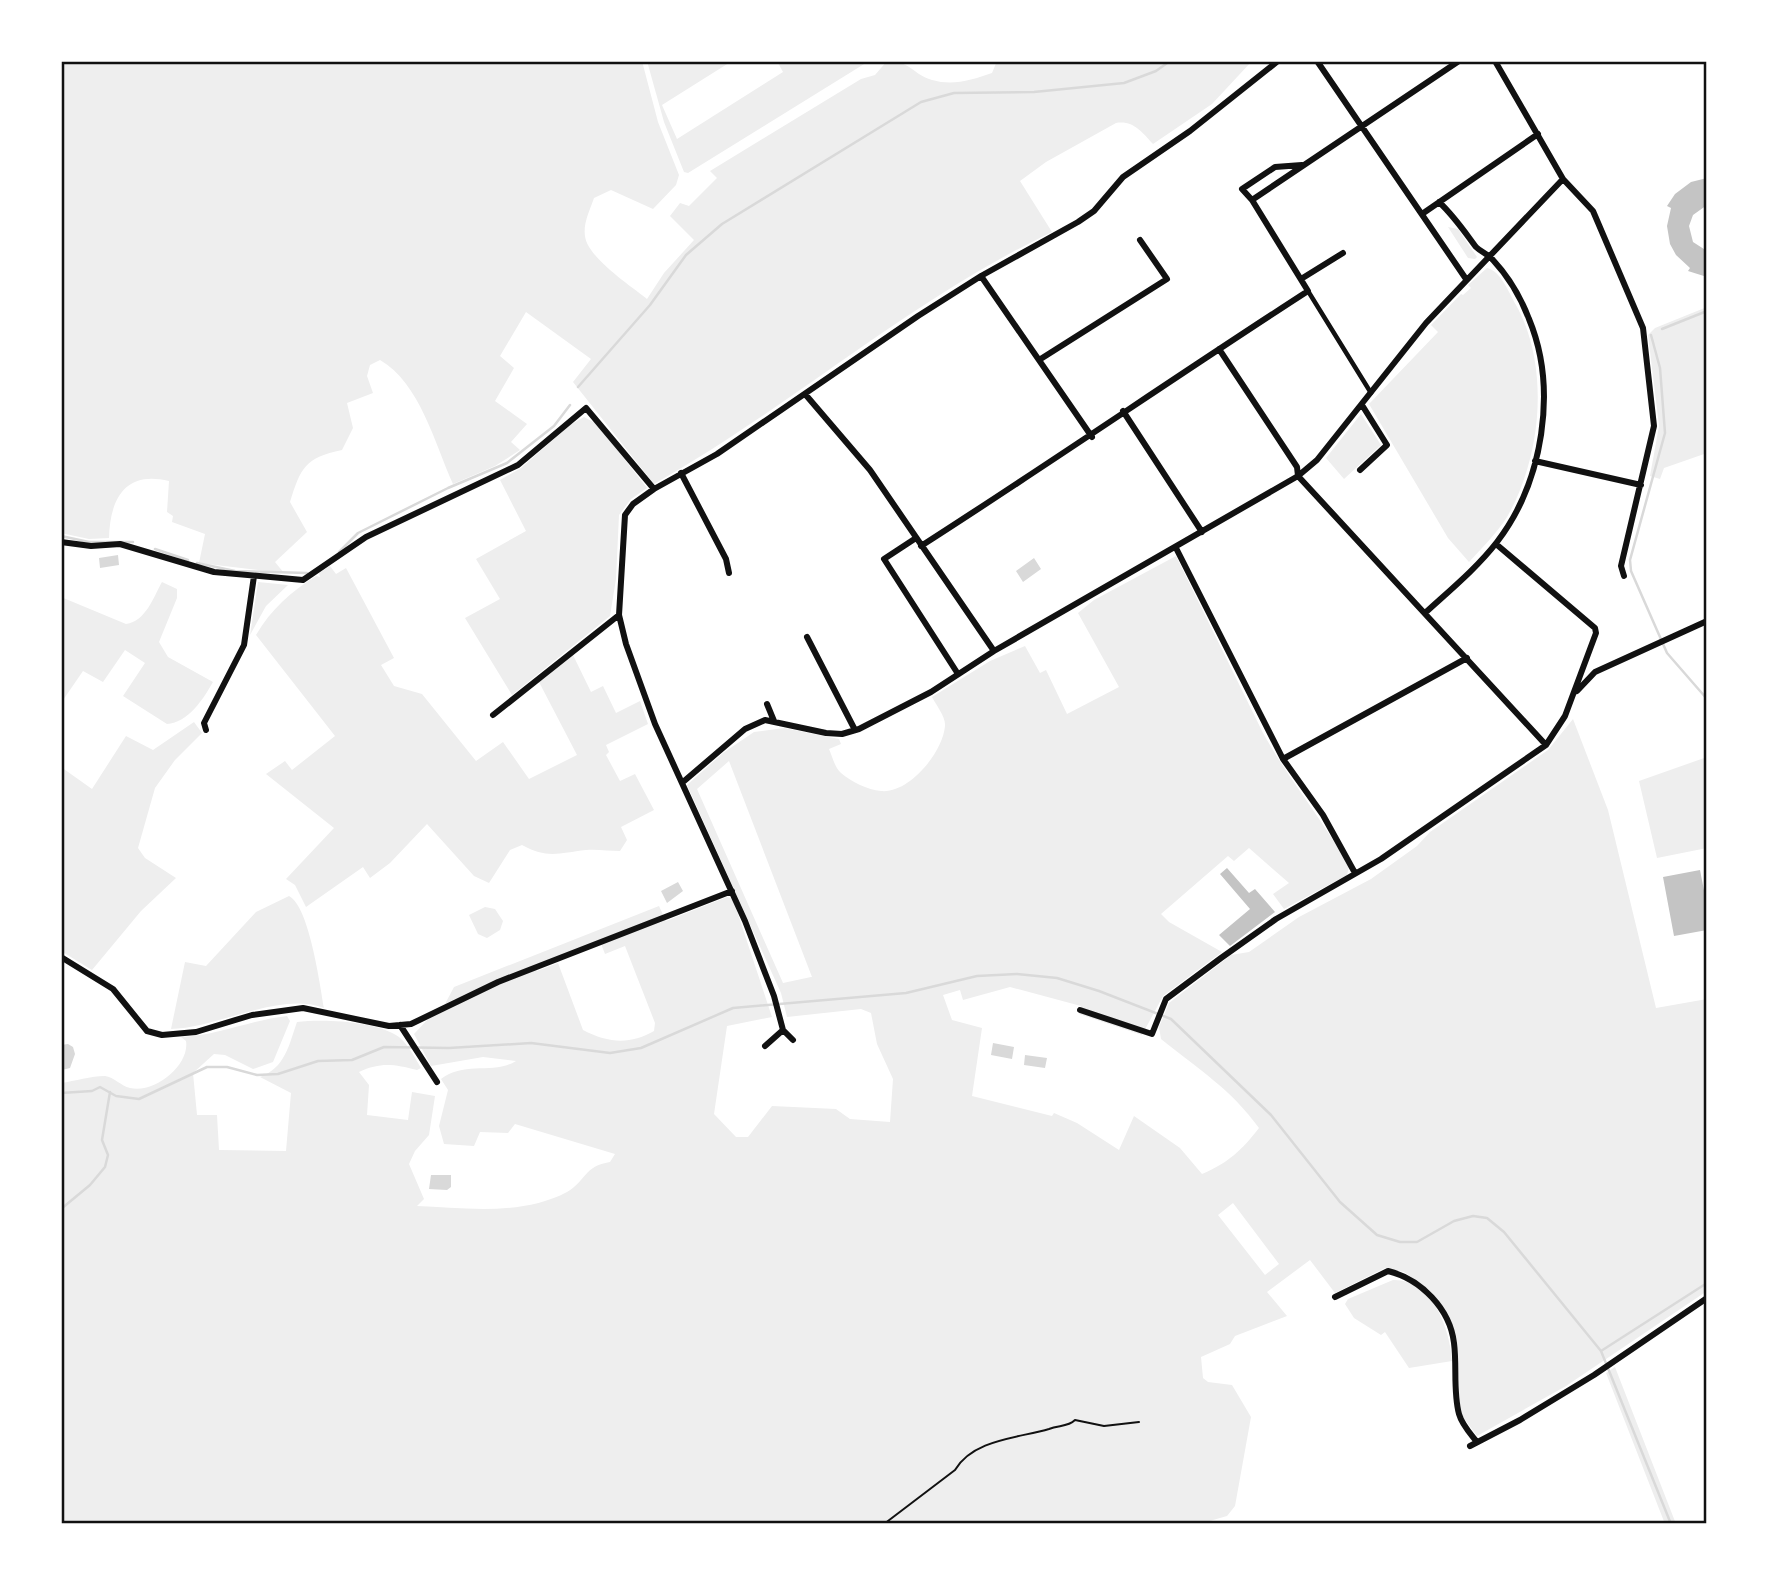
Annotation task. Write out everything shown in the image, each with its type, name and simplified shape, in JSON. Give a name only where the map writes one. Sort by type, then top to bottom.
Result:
[{"type":"street","points":[[793,1040],[783,1030],[774,996],[732,891],[655,724],[619,615],[625,515],[633,504],[654,489],[717,454],[981,276],[1094,211],[1123,177],[1190,131],[1278,61]]},
{"type":"street","points":[[1317,61],[1466,279]]},
{"type":"street","points":[[1252,200],[1459,61]]},
{"type":"street","points":[[1496,61],[1563,179],[1592,211],[1643,328],[1654,426],[1621,565],[1624,576]]},
{"type":"street","points":[[1422,214],[1538,134]]},
{"type":"street","points":[[1302,165],[1275,167],[1242,189],[1252,200],[1371,393]]},
{"type":"street","points":[[682,782],[746,729],[765,720],[826,733],[842,734],[855,730],[958,674],[1298,476],[1317,460],[1466,279],[1563,179]]},
{"type":"street","points":[[1425,614],[1496,544],[1513,519],[1535,461],[1544,401],[1536,345],[1529,319],[1509,281],[1488,255],[1478,249],[1461,223],[1439,202]]},
{"type":"street","points":[[1039,360],[1167,279],[1140,240]]},
{"type":"street","points":[[1301,279],[1343,253]]},
{"type":"street","points":[[981,276],[1092,437]]},
{"type":"street","points":[[921,546],[1092,437],[1123,411],[1308,291]]},
{"type":"street","points":[[1219,349],[1297,467],[1298,476],[1546,744]]},
{"type":"street","points":[[805,394],[870,470],[994,651]]},
{"type":"street","points":[[1360,470],[1387,445],[1362,405]]},
{"type":"street","points":[[61,542],[91,546],[120,544],[214,572],[303,580],[366,537],[518,465],[586,408],[654,489]]},
{"type":"street","points":[[1123,411],[1202,532]]},
{"type":"street","points":[[1535,461],[1641,485]]},
{"type":"street","points":[[681,473],[726,559],[729,573]]},
{"type":"street","points":[[916,538],[884,559],[958,674]]},
{"type":"street","points":[[1080,1010],[1152,1034],[1163,1003],[1276,919],[1381,859],[1546,744],[1565,716],[1586,662],[1595,628],[1496,544]]},
{"type":"street","points":[[1176,548],[1283,759],[1323,815],[1355,873]]},
{"type":"street","points":[[206,730],[204,723],[244,645],[250,622],[254,576]]},
{"type":"street","points":[[493,715],[619,615]]},
{"type":"street","points":[[1571,700],[1595,672],[1707,621]]},
{"type":"street","points":[[807,637],[855,730]]},
{"type":"street","points":[[1283,759],[1467,658]]},
{"type":"street","points":[[1586,662],[1588,669],[1595,672]]},
{"type":"street","points":[[767,704],[774,721]]},
{"type":"street","points":[[61,957],[113,989],[147,1031],[162,1035],[196,1032],[252,1015],[303,1008],[389,1026],[411,1024],[498,982],[732,891]]},
{"type":"street","points":[[400,1025],[437,1082]]},
{"type":"street","points":[[765,1046],[783,1030]]},
{"type":"street","points":[[1335,1297],[1388,1271],[1404,1275],[1428,1294],[1447,1320],[1454,1341],[1459,1414],[1473,1444],[1520,1420],[1614,1362],[1707,1298]]},
{"type":"path","points":[[884,1524],[955,1470],[961,1459],[985,1446],[1069,1425],[1075,1419],[1104,1426],[1139,1422]]},
{"type":"shaded area","points":[[61,61],[642,61],[658,122],[679,175],[676,185],[653,209],[611,190],[594,198],[587,217],[585,236],[601,262],[647,299],[664,273],[694,240],[670,216],[680,203],[689,206],[717,178],[710,171],[861,79],[875,75],[887,61],[907,65],[932,80],[955,82],[992,73],[997,61],[1252,61],[1212,104],[1153,144],[1132,125],[1116,123],[1046,162],[1020,181],[1052,232],[949,289],[754,422],[654,484],[573,382],[591,359],[526,312],[500,356],[514,368],[495,401],[527,424],[511,442],[520,450],[495,466],[453,484],[425,416],[406,383],[380,360],[370,365],[367,376],[373,393],[347,403],[353,428],[342,450],[312,461],[298,480],[290,502],[307,532],[275,562],[284,573],[199,563],[205,534],[172,522],[173,516],[167,512],[169,481],[141,480],[123,491],[113,511],[109,538],[89,539],[61,533]]},
{"type":"shaded area","points":[[647,61],[732,61],[662,105],[677,139],[783,72],[777,61],[869,61],[688,173],[684,172],[664,122]]},
{"type":"shaded area","points":[[1448,227],[1458,229],[1477,257],[1475,259],[1468,258]]},
{"type":"shaded area","points":[[1487,268],[1496,273],[1504,283],[1527,329],[1534,355],[1537,411],[1528,467],[1519,493],[1503,523],[1469,562],[1448,538],[1369,404],[1438,332],[1431,325],[1461,294],[1471,288],[1468,285]]},
{"type":"shaded area","points":[[1707,307],[1707,453],[1664,468],[1660,479],[1650,476],[1659,426],[1648,335],[1655,328]]},
{"type":"shaded area","points":[[1361,414],[1381,445],[1344,479],[1326,458]]},
{"type":"shaded area","points":[[584,417],[597,424],[647,488],[631,499],[619,515],[616,579],[610,616],[512,695],[465,618],[500,599],[476,559],[526,531],[500,480],[521,468],[570,425]]},
{"type":"shaded area","points":[[118,555],[119,565],[100,568],[99,558]]},
{"type":"shaded area","points":[[1176,556],[1263,733],[1349,867],[1347,875],[1284,909],[1273,894],[1289,883],[1249,848],[1234,861],[1228,856],[1161,914],[1169,922],[1222,952],[1163,996],[1142,1035],[1079,1014],[1081,1006],[1010,987],[963,1000],[960,990],[943,995],[952,1020],[982,1028],[972,1096],[1052,1116],[1054,1113],[1077,1123],[1119,1150],[1134,1116],[1180,1148],[1202,1174],[1227,1160],[1259,1128],[1225,1091],[1161,1039],[1159,1027],[1169,1003],[1231,955],[1249,952],[1299,917],[1371,879],[1417,846],[1430,832],[1548,750],[1573,719],[1608,810],[1656,1008],[1707,999],[1707,1291],[1566,1386],[1477,1436],[1463,1417],[1460,1405],[1456,1339],[1441,1305],[1428,1289],[1404,1272],[1385,1268],[1335,1293],[1310,1260],[1267,1292],[1287,1316],[1235,1336],[1230,1344],[1201,1357],[1203,1378],[1208,1382],[1232,1385],[1251,1417],[1235,1506],[1227,1516],[1199,1524],[61,1524],[61,1083],[105,1076],[130,1088],[150,1087],[177,1068],[186,1050],[186,1041],[181,1037],[208,1034],[287,1016],[290,1021],[273,1062],[253,1069],[225,1055],[214,1054],[193,1073],[197,1115],[217,1115],[219,1150],[286,1151],[291,1093],[260,1077],[281,1062],[297,1022],[335,1021],[377,1027],[399,1037],[421,1068],[417,1070],[381,1065],[359,1072],[369,1085],[367,1115],[408,1120],[412,1092],[435,1096],[429,1135],[415,1151],[409,1164],[424,1199],[417,1206],[493,1209],[550,1200],[573,1188],[590,1170],[610,1162],[615,1154],[515,1124],[508,1133],[480,1132],[474,1146],[444,1144],[439,1126],[448,1090],[441,1079],[459,1071],[498,1067],[516,1061],[483,1057],[431,1066],[414,1034],[429,1018],[458,1005],[455,999],[445,1004],[454,987],[659,906],[666,921],[727,897],[733,899],[772,1017],[727,1026],[714,1114],[736,1137],[748,1137],[772,1106],[836,1109],[850,1119],[890,1122],[893,1079],[877,1044],[871,1013],[861,1009],[787,1017],[781,993],[687,785],[723,753],[754,732],[784,728],[839,739],[841,744],[829,749],[835,765],[841,773],[860,785],[881,791],[903,786],[931,759],[943,736],[944,719],[932,697],[990,661],[1025,646],[1040,673],[1046,670],[1067,714],[1119,687],[1078,613],[1094,600]],"holes":[[[729,761],[812,977],[783,983],[697,789]],[[600,941],[605,954],[625,946],[655,1023],[654,1031],[636,1039],[619,1041],[601,1038],[583,1030],[558,963],[537,971],[535,966]],[[1233,1203],[1279,1264],[1265,1275],[1218,1215]]]},
{"type":"shaded area","points":[[1034,558],[1041,569],[1023,582],[1016,571]]},
{"type":"shaded area","points":[[330,566],[336,574],[346,568],[394,658],[381,665],[394,686],[422,694],[476,761],[503,742],[529,779],[577,755],[539,682],[573,655],[591,692],[603,686],[616,713],[640,701],[648,724],[606,745],[609,752],[606,755],[620,781],[635,774],[654,810],[621,827],[627,840],[620,851],[590,850],[546,854],[522,845],[510,850],[489,883],[474,876],[427,824],[390,863],[370,878],[363,867],[306,907],[295,885],[286,879],[334,828],[266,774],[285,761],[292,770],[335,736],[256,635],[282,602],[316,576],[320,577],[319,573]]},
{"type":"shaded area","points":[[162,582],[177,589],[177,598],[159,642],[168,657],[213,682],[200,702],[182,719],[167,724],[123,696],[145,663],[125,650],[103,682],[83,671],[61,703],[61,597],[126,624],[144,614]]},
{"type":"shaded area","points":[[258,582],[288,585],[266,606],[250,635]]},
{"type":"shaded area","points":[[194,722],[202,733],[175,760],[155,788],[138,848],[145,858],[176,878],[141,911],[92,970],[61,951],[61,767],[92,789],[126,736],[153,750]]},
{"type":"shaded area","points":[[1707,757],[1707,848],[1657,858],[1639,781]]},
{"type":"shaded area","points":[[678,882],[683,891],[667,903],[661,891]]},
{"type":"shaded area","points":[[289,896],[296,903],[308,930],[324,1008],[288,1004],[171,1029],[185,962],[206,966],[256,912]]},
{"type":"shaded area","points":[[485,907],[495,909],[503,921],[500,930],[487,938],[478,934],[469,915]]},
{"type":"shaded area","points":[[993,1043],[1014,1047],[1012,1059],[991,1055]]},
{"type":"shaded area","points":[[68,1044],[73,1047],[75,1054],[70,1068],[62,1070],[61,1045]]},
{"type":"shaded area","points":[[1025,1055],[1047,1058],[1045,1068],[1024,1065]]},
{"type":"shaded area","points":[[431,1175],[451,1175],[451,1187],[447,1190],[429,1189]]},
{"type":"shaded area","points":[[1393,1280],[1407,1282],[1428,1296],[1443,1321],[1452,1361],[1409,1368],[1385,1332],[1381,1335],[1354,1318],[1345,1304],[1348,1299]]},
{"type":"shaded area","points":[[1615,1367],[1676,1524],[1665,1524],[1606,1373]]},
{"type":"building","points":[[1707,178],[1707,205],[1693,215],[1689,226],[1693,242],[1707,251],[1707,277],[1688,271],[1690,268],[1676,255],[1670,244],[1667,226],[1671,208],[1667,206],[1675,194],[1691,182]]},
{"type":"building","points":[[1227,868],[1249,893],[1255,889],[1275,912],[1230,946],[1219,935],[1250,909],[1220,874]]},
{"type":"building","points":[[1700,870],[1707,906],[1707,930],[1674,936],[1663,877]]},
{"type":"waterway","points":[[578,387],[650,305],[686,255],[722,224],[921,102],[954,93],[1034,92],[1124,83],[1156,71],[1170,61]]},
{"type":"waterway","points":[[1662,329],[1707,311]]},
{"type":"waterway","points":[[1651,335],[1660,368],[1665,433],[1630,560],[1631,571],[1667,653],[1707,699]]},
{"type":"waterway","points":[[339,552],[358,533],[448,488],[507,463],[554,426],[570,405]]},
{"type":"waterway","points":[[61,536],[89,542],[133,542]]},
{"type":"waterway","points":[[155,549],[188,560]]},
{"type":"waterway","points":[[197,563],[235,571],[307,573]]},
{"type":"waterway","points":[[61,1093],[92,1091],[100,1087],[116,1096],[139,1099],[207,1067],[227,1067],[257,1075],[278,1074],[318,1061],[352,1060],[384,1047],[449,1048],[531,1043],[610,1053],[641,1048],[733,1008],[906,993],[977,976],[1017,974],[1057,978],[1171,1019],[1271,1115],[1340,1202],[1377,1235],[1400,1242],[1417,1242],[1454,1221],[1473,1216],[1487,1218],[1504,1232],[1601,1351],[1671,1524]]},
{"type":"waterway","points":[[61,1209],[90,1185],[105,1167],[108,1155],[102,1140],[110,1092]]},
{"type":"waterway","points":[[1601,1351],[1707,1283]]}]
